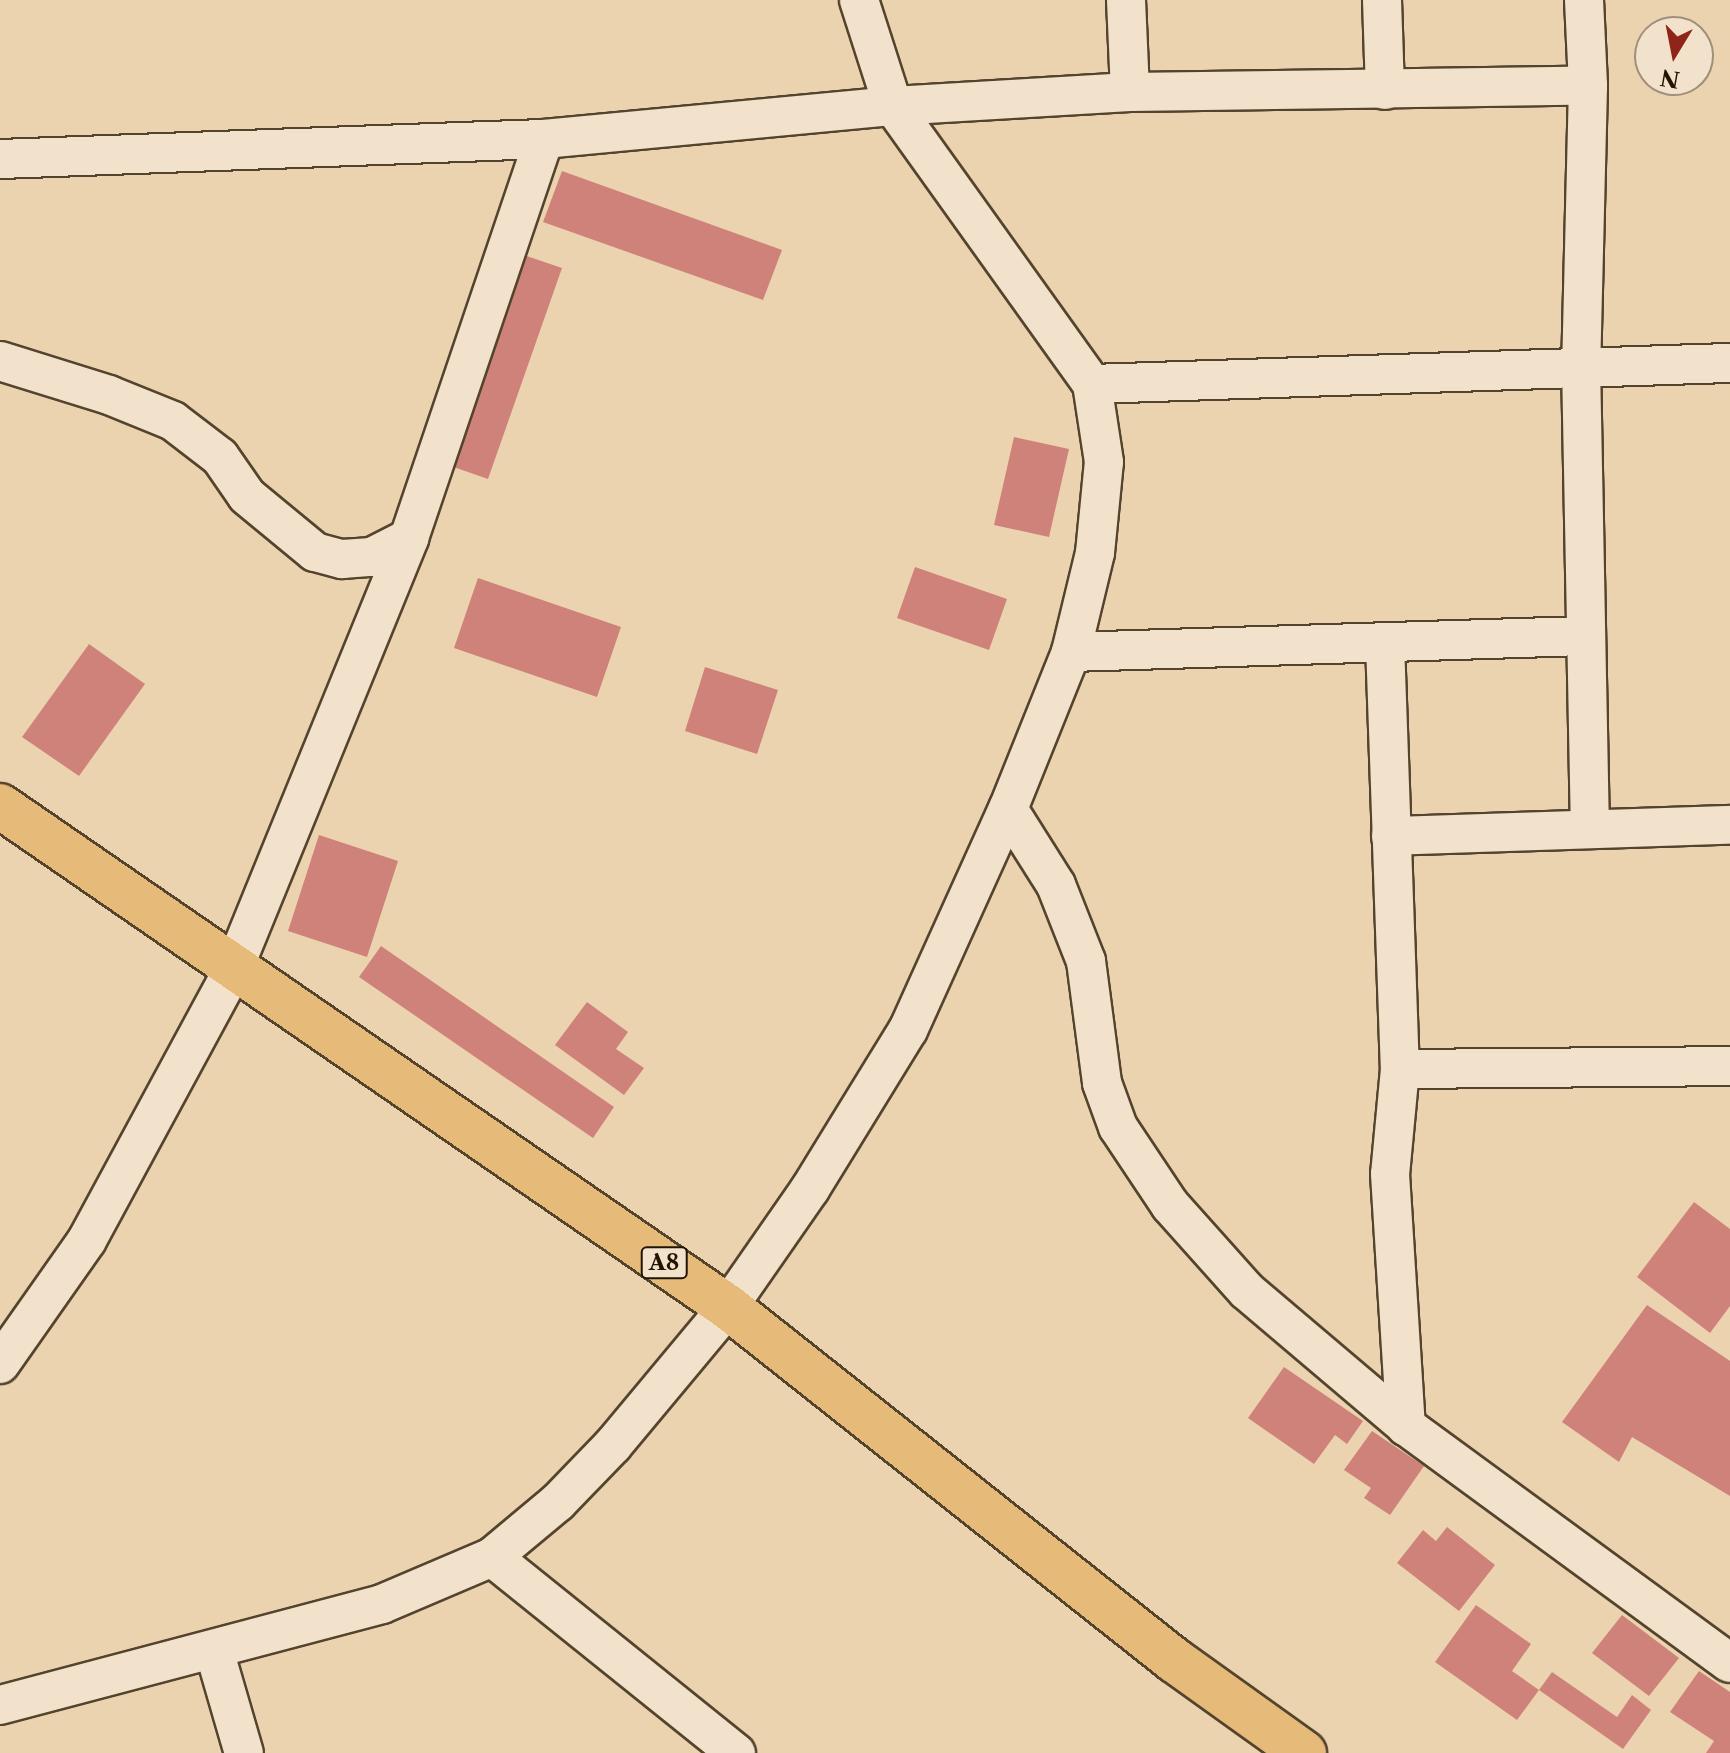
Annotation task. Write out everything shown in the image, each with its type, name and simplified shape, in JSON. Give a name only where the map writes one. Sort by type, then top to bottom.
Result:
[{"type":"main road","name":"A8","points":[[0,806],[233,970],[728,1307],[1174,1660],[1304,1753]]},
{"type":"street","points":[[0,1705],[382,1604],[492,1557],[558,1502],[613,1445],[728,1307],[810,1189],[908,1030],[1008,809],[1071,652],[1101,506],[1104,462],[1092,384],[893,106],[859,0]]},
{"type":"street","points":[[1126,0],[1130,92]]},
{"type":"street","points":[[1382,0],[1385,90]]},
{"type":"street","points":[[1584,0],[1588,86],[1581,364],[1583,636],[1590,829]]},
{"type":"street","points":[[0,159],[544,139],[893,106],[1130,92],[1588,86]]},
{"type":"street","points":[[0,1364],[87,1240],[233,970],[409,538],[544,139]]},
{"type":"street","points":[[0,361],[109,395],[173,421],[220,457],[247,496],[315,552],[342,559],[372,557],[409,538]]},
{"type":"street","points":[[1092,384],[1581,364],[1730,363]]},
{"type":"street","points":[[1071,652],[1583,636]]},
{"type":"street","points":[[1385,643],[1400,1069],[1390,1174],[1406,1426]]},
{"type":"street","points":[[1008,809],[1056,885],[1086,961],[1102,1083],[1118,1127],[1170,1205],[1247,1291],[1406,1426],[1730,1663]]},
{"type":"street","points":[[1391,836],[1730,825]]},
{"type":"street","points":[[1400,1069],[1730,1066]]},
{"type":"street","points":[[492,1557],[736,1753]]},
{"type":"street","points":[[214,1650],[244,1753]]},
{"type":"building","points":[[562,171],[782,250],[763,300],[543,222]]},
{"type":"building","points":[[515,252],[562,268],[488,479],[442,463]]},
{"type":"building","points":[[1014,437],[1069,449],[1049,537],[994,525]]},
{"type":"building","points":[[915,567],[1007,599],[989,650],[897,618]]},
{"type":"building","points":[[478,578],[621,627],[597,697],[454,648]]},
{"type":"building","points":[[89,644],[145,684],[79,776],[22,737]]},
{"type":"building","points":[[705,667],[778,690],[757,754],[685,731]]},
{"type":"building","points":[[319,835],[398,861],[367,957],[288,931]]},
{"type":"building","points":[[381,946],[614,1107],[593,1138],[359,977]]},
{"type":"building","points":[[587,1002],[628,1032],[616,1049],[644,1068],[624,1095],[555,1045]]},
{"type":"building","points":[[1694,1202],[1730,1229],[1730,1306],[1710,1333],[1637,1277]]},
{"type":"building","points":[[1647,1305],[1730,1361],[1730,1496],[1632,1437],[1619,1462],[1562,1422]]},
{"type":"building","points":[[1284,1367],[1363,1421],[1347,1444],[1335,1435],[1314,1464],[1248,1418]]},
{"type":"building","points":[[1372,1431],[1424,1466],[1390,1515],[1364,1498],[1371,1488],[1344,1470]]},
{"type":"building","points":[[1447,1527],[1495,1565],[1459,1611],[1397,1563],[1423,1530],[1436,1541]]},
{"type":"building","points":[[1476,1605],[1531,1644],[1512,1671],[1539,1690],[1517,1720],[1435,1662]]},
{"type":"building","points":[[1622,1615],[1679,1658],[1649,1696],[1592,1653]]},
{"type":"building","points":[[1699,1671],[1730,1692],[1730,1753],[1706,1753],[1714,1741],[1670,1712]]},
{"type":"building","points":[[1552,1672],[1617,1717],[1632,1695],[1651,1710],[1623,1749],[1539,1690]]}]
